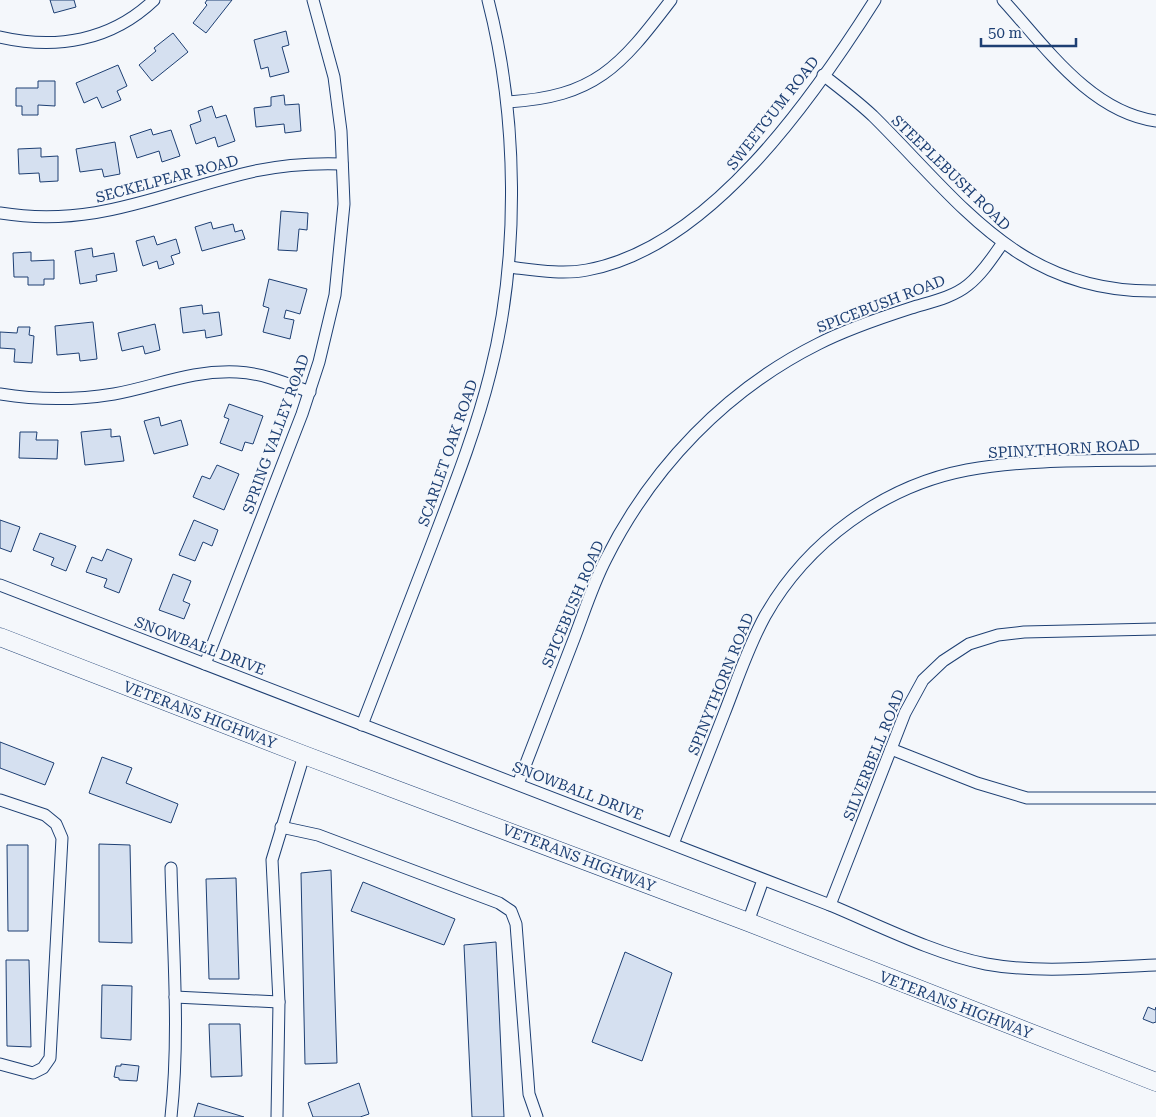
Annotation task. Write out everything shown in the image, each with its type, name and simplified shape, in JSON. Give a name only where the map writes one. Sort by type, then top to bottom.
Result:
[{"type":"main road","name":"VETERANS HIGHWAY","points":[[0,638],[304,756],[748,922],[1156,1082]]},
{"type":"street","points":[[0,37],[36,44],[84,40],[107,32],[131,19],[154,0]]},
{"type":"street","name":"SPRING VALLEY ROAD","points":[[205,664],[310,392],[336,295],[344,204],[341,131],[334,77],[313,0]]},
{"type":"street","name":"SCARLET OAK ROAD","points":[[362,725],[468,448],[490,374],[508,267],[511,157],[507,102],[488,0]]},
{"type":"street","points":[[507,102],[559,96],[597,79],[631,50],[671,0]]},
{"type":"street","name":"SWEETGUM ROAD","points":[[508,267],[567,272],[587,270],[618,262],[658,243],[712,204],[733,187],[787,124],[874,0]]},
{"type":"street","points":[[1003,0],[1078,82],[1102,100],[1129,114],[1156,122]]},
{"type":"street","name":"STEEPLEBUSH ROAD","points":[[823,75],[872,116],[969,215],[1002,244],[1039,266],[1082,283],[1108,288],[1156,291]]},
{"type":"street","name":"SECKELPEAR ROAD","points":[[0,214],[48,218],[99,213],[134,206],[256,172],[298,165],[342,164]]},
{"type":"street","name":"SPICEBUSH ROAD","points":[[518,784],[606,560],[640,501],[681,448],[704,424],[743,391],[776,368],[818,344],[910,308],[943,298],[968,286],[981,273],[1002,244]]},
{"type":"street","points":[[0,394],[36,399],[108,395],[194,374],[220,372],[261,375],[310,392]]},
{"type":"street","name":"SPINYTHORN ROAD","points":[[673,844],[746,656],[764,618],[791,578],[832,535],[888,497],[916,484],[967,470],[998,465],[1156,460]]},
{"type":"street","name":"SNOWBALL DRIVE","points":[[0,585],[673,844],[945,952],[983,963],[1052,969],[1156,965]]},
{"type":"street","name":"SILVERBELL ROAD","points":[[830,905],[905,712],[923,680],[943,661],[970,644],[998,635],[1024,632],[1156,628]]},
{"type":"street","points":[[891,749],[977,783],[1027,798],[1156,798]]},
{"type":"street","points":[[277,1117],[278,1002],[272,860],[304,756]]},
{"type":"street","points":[[0,800],[45,815],[56,824],[62,838],[50,1058],[43,1068],[33,1073],[0,1064]]},
{"type":"street","points":[[281,827],[318,835],[500,903],[511,911],[516,924],[529,1094],[537,1117]]},
{"type":"street","points":[[171,868],[175,997],[174,1088],[171,1117]]},
{"type":"street","points":[[748,922],[763,880]]},
{"type":"street","points":[[175,997],[278,1002]]},
{"type":"building","points":[[50,0],[74,0],[76,7],[54,13]]},
{"type":"building","points":[[207,0],[232,0],[206,33],[193,23],[207,5],[205,3]]},
{"type":"building","points":[[286,31],[289,45],[282,47],[289,72],[270,77],[268,67],[261,69],[254,40]]},
{"type":"building","points":[[173,33],[188,52],[152,81],[139,65],[156,51],[154,48]]},
{"type":"building","points":[[118,65],[127,86],[117,91],[121,100],[102,108],[97,97],[84,103],[76,83]]},
{"type":"building","points":[[38,81],[55,81],[55,106],[38,105],[38,115],[22,115],[22,106],[16,106],[16,88],[38,88]]},
{"type":"building","points":[[284,95],[285,105],[299,104],[301,131],[285,133],[284,124],[256,127],[254,108],[271,106],[271,97]]},
{"type":"building","points":[[212,106],[216,118],[226,115],[235,141],[218,147],[215,137],[196,144],[190,125],[201,121],[198,111]]},
{"type":"building","points":[[151,129],[153,135],[171,130],[180,156],[162,162],[159,151],[137,158],[130,136]]},
{"type":"building","points":[[115,142],[120,174],[104,177],[102,169],[80,172],[76,149]]},
{"type":"building","points":[[41,148],[41,157],[58,156],[58,181],[40,182],[39,173],[19,174],[18,149]]},
{"type":"building","points":[[281,211],[308,213],[307,230],[299,229],[297,251],[278,250]]},
{"type":"building","points":[[211,222],[213,229],[233,224],[235,232],[242,230],[245,239],[202,251],[195,227]]},
{"type":"building","points":[[154,236],[157,245],[176,239],[180,253],[171,256],[174,264],[159,269],[157,261],[143,266],[136,241]]},
{"type":"building","points":[[92,248],[93,257],[114,253],[117,271],[96,275],[97,281],[80,284],[75,251]]},
{"type":"building","points":[[31,252],[31,261],[54,260],[54,279],[44,279],[44,285],[28,285],[28,277],[14,277],[13,253]]},
{"type":"building","points":[[269,279],[307,289],[300,314],[286,310],[284,318],[294,320],[290,339],[263,332],[269,308],[263,306]]},
{"type":"building","points":[[202,305],[203,314],[219,312],[222,335],[206,338],[205,330],[183,333],[180,308]]},
{"type":"building","points":[[93,322],[97,359],[80,361],[79,353],[57,355],[55,326]]},
{"type":"building","points":[[155,324],[160,350],[145,354],[143,346],[122,351],[118,333]]},
{"type":"building","points":[[18,327],[30,327],[29,335],[34,336],[32,363],[14,362],[15,349],[0,348],[0,332],[17,333]]},
{"type":"building","points":[[229,404],[263,416],[253,444],[245,442],[242,451],[220,443],[229,419],[224,417]]},
{"type":"building","points":[[159,417],[161,426],[181,420],[188,445],[154,454],[144,421]]},
{"type":"building","points":[[111,429],[111,437],[120,436],[124,461],[85,465],[81,432]]},
{"type":"building","points":[[20,432],[37,432],[36,440],[58,440],[57,459],[19,458]]},
{"type":"building","points":[[217,465],[239,474],[224,510],[193,497],[202,476],[210,479]]},
{"type":"building","points":[[0,520],[20,527],[11,552],[0,548]]},
{"type":"building","points":[[194,520],[218,530],[212,546],[203,542],[195,561],[179,555]]},
{"type":"building","points":[[40,533],[76,546],[66,571],[51,565],[54,558],[33,550]]},
{"type":"building","points":[[107,549],[132,559],[119,593],[104,587],[107,579],[86,572],[92,557],[102,561]]},
{"type":"building","points":[[173,574],[191,581],[183,601],[190,604],[184,619],[159,610]]},
{"type":"building","points":[[0,742],[54,763],[45,785],[0,768]]},
{"type":"building","points":[[102,757],[132,768],[126,783],[178,804],[171,823],[89,793]]},
{"type":"building","points":[[99,844],[130,845],[132,943],[99,942]]},
{"type":"building","points":[[7,845],[28,845],[28,931],[8,931]]},
{"type":"building","points":[[331,870],[337,1063],[305,1064],[301,873]]},
{"type":"building","points":[[236,878],[239,979],[209,979],[206,879]]},
{"type":"building","points":[[363,882],[455,919],[444,945],[351,911]]},
{"type":"building","points":[[496,942],[504,1117],[472,1117],[464,945]]},
{"type":"building","points":[[625,952],[672,973],[642,1061],[592,1042]]},
{"type":"building","points":[[6,960],[29,960],[31,1047],[7,1046]]},
{"type":"building","points":[[102,985],[132,986],[131,1040],[101,1038]]},
{"type":"building","points":[[1148,1007],[1155,1010],[1156,1007],[1156,1022],[1153,1023],[1143,1019]]},
{"type":"building","points":[[209,1024],[240,1024],[242,1076],[211,1077]]},
{"type":"building","points":[[121,1064],[139,1066],[137,1081],[119,1080],[119,1078],[114,1077],[116,1066],[121,1066]]},
{"type":"building","points":[[359,1083],[369,1114],[360,1117],[313,1117],[308,1103]]},
{"type":"building","points":[[198,1103],[244,1117],[194,1117]]}]
